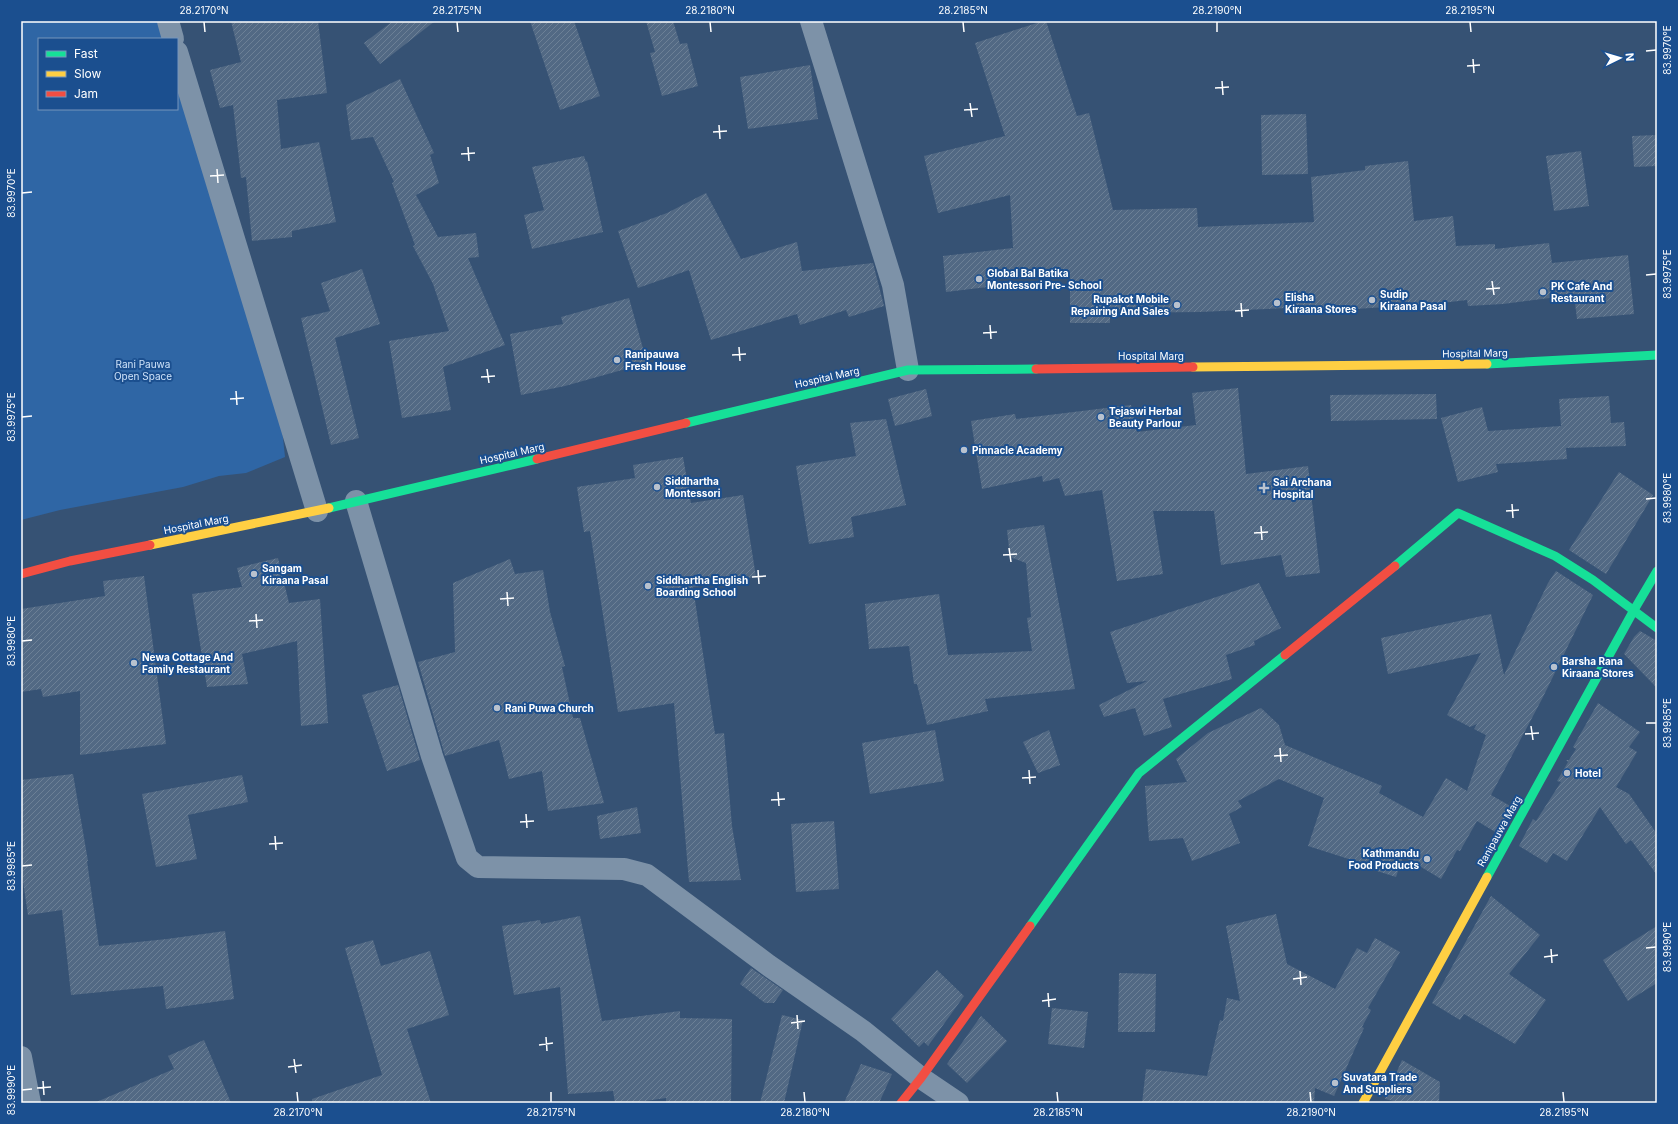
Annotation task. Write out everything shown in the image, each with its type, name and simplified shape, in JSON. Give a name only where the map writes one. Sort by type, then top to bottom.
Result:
[{"type":"main road","name":"Hospital Marg","points":[[21,574],[70,561],[317,511],[908,370],[1500,364],[1657,355]]},
{"type":"main road","points":[[901,1103],[1139,773],[1415,550],[1458,513],[1555,556],[1593,580],[1657,628]]},
{"type":"main road","name":"Ranipauwa Marg","points":[[1363,1103],[1634,610],[1657,571]]},
{"type":"street","points":[[168,21],[173,38]]},
{"type":"street","points":[[811,21],[893,285],[908,370]]},
{"type":"street","points":[[178,55],[317,511]]},
{"type":"street","points":[[356,501],[432,756],[467,858],[478,867],[624,869],[647,875],[768,965],[863,1032],[920,1078],[958,1103]]},
{"type":"street","points":[[21,1057],[30,1103]]},
{"type":"green space","name":"Rani Pauwa Open Space","points":[[21,21],[170,21],[175,38],[38,38],[38,110],[178,110],[178,48],[279,400],[285,457],[246,473],[219,476],[183,487],[60,510],[21,520]]},
{"type":"building","points":[[231,21],[318,21],[327,93],[277,100],[281,149],[319,142],[336,222],[292,231],[292,237],[252,241],[246,177],[241,178],[233,105],[220,108],[210,70],[241,62]]},
{"type":"building","points":[[393,21],[435,21],[380,64],[364,43]]},
{"type":"building","points":[[530,21],[574,21],[600,96],[560,110]]},
{"type":"building","points":[[646,21],[673,21],[680,44],[687,43],[698,86],[662,96],[650,53],[655,52]]},
{"type":"building","points":[[1046,21],[1077,116],[1089,113],[1113,210],[1197,208],[1198,227],[1314,222],[1311,177],[1365,170],[1365,166],[1408,161],[1414,221],[1453,216],[1456,246],[1495,244],[1495,249],[1549,243],[1552,263],[1628,255],[1634,314],[1577,319],[1574,295],[1503,304],[1468,306],[1467,300],[1416,306],[1310,312],[1310,307],[1200,312],[1110,313],[1110,323],[1070,323],[1070,276],[995,279],[996,286],[946,292],[943,256],[1013,248],[1010,195],[938,213],[924,156],[1005,136],[975,43]]},
{"type":"building","points":[[810,65],[818,119],[748,129],[740,77]]},
{"type":"building","points":[[400,79],[434,153],[430,155],[439,183],[416,195],[438,237],[476,233],[479,257],[468,258],[505,345],[443,367],[451,410],[402,418],[389,341],[449,331],[433,284],[413,246],[415,245],[392,183],[394,182],[373,137],[351,140],[346,105]]},
{"type":"building","points":[[1306,114],[1308,174],[1262,175],[1261,115]]},
{"type":"building","points":[[1657,135],[1657,166],[1634,167],[1632,136]]},
{"type":"building","points":[[1581,151],[1589,206],[1554,211],[1546,156]]},
{"type":"building","points":[[584,156],[586,162],[587,161],[603,232],[532,249],[524,215],[544,210],[532,167]]},
{"type":"building","points":[[706,193],[741,259],[797,242],[802,271],[873,263],[884,306],[849,317],[846,310],[800,325],[797,314],[711,340],[689,270],[638,288],[618,231],[667,213]]},
{"type":"building","points":[[362,269],[380,324],[335,338],[359,438],[331,445],[301,318],[330,311],[321,283]]},
{"type":"building","points":[[629,298],[647,363],[565,386],[521,395],[510,334],[563,324],[561,317]]},
{"type":"building","points":[[1238,388],[1246,474],[1308,466],[1320,573],[1286,577],[1281,555],[1221,565],[1214,511],[1153,511],[1163,574],[1117,581],[1102,490],[1065,496],[1059,478],[1043,482],[1042,476],[982,489],[971,421],[1015,414],[1016,419],[1131,405],[1137,432],[1196,425],[1192,393]]},
{"type":"building","points":[[926,389],[932,416],[895,426],[888,399]]},
{"type":"building","points":[[1436,394],[1437,419],[1331,421],[1330,395]]},
{"type":"building","points":[[1609,396],[1611,423],[1624,422],[1626,446],[1566,448],[1567,459],[1496,464],[1498,472],[1458,482],[1441,418],[1482,407],[1488,431],[1561,426],[1559,399]]},
{"type":"building","points":[[886,419],[906,505],[851,517],[854,537],[809,544],[796,466],[856,456],[850,423]]},
{"type":"building","name":"Siddhartha English Boarding School","points":[[683,457],[691,503],[743,495],[756,577],[693,587],[715,734],[724,733],[732,826],[741,880],[689,882],[674,703],[618,712],[590,531],[584,532],[577,487],[635,478],[633,465]]},
{"type":"building","points":[[1619,472],[1653,495],[1606,574],[1569,550]]},
{"type":"building","points":[[1044,525],[1075,689],[985,699],[988,711],[927,725],[917,684],[914,684],[909,646],[869,649],[865,604],[939,594],[948,655],[1032,651],[1027,618],[1031,617],[1026,563],[1010,557],[1007,530]]},
{"type":"building","points":[[278,558],[289,603],[320,599],[328,723],[301,726],[297,641],[242,654],[248,684],[207,687],[192,594],[242,587],[237,568]]},
{"type":"building","points":[[510,559],[515,574],[543,570],[550,612],[565,666],[562,667],[573,718],[580,718],[604,803],[548,811],[542,771],[509,779],[499,740],[445,756],[418,662],[455,652],[453,583]]},
{"type":"building","points":[[1556,571],[1593,595],[1542,699],[1491,795],[1512,807],[1497,833],[1477,821],[1460,851],[1457,850],[1441,879],[1403,856],[1396,877],[1355,864],[1355,861],[1308,846],[1324,798],[1279,779],[1238,801],[1242,807],[1229,814],[1240,843],[1192,861],[1183,838],[1149,841],[1145,786],[1187,782],[1176,759],[1208,733],[1261,708],[1279,725],[1285,745],[1382,786],[1379,793],[1423,817],[1446,778],[1467,791],[1486,735],[1474,729],[1477,724],[1470,727],[1447,715],[1481,653],[1388,674],[1381,638],[1491,614],[1504,675],[1548,583]]},
{"type":"building","points":[[144,576],[166,744],[80,755],[80,691],[43,697],[41,689],[21,692],[21,609],[105,596],[103,581]]},
{"type":"building","points":[[1259,583],[1281,628],[1254,641],[1255,645],[1226,655],[1232,679],[1163,699],[1172,727],[1144,736],[1135,708],[1104,717],[1099,705],[1147,681],[1127,683],[1110,632]]},
{"type":"building","points":[[1640,631],[1657,641],[1657,688],[1624,654],[1634,637]]},
{"type":"building","points":[[398,685],[420,760],[387,771],[362,695]]},
{"type":"building","points":[[1598,703],[1640,732],[1629,747],[1637,752],[1616,787],[1629,794],[1657,834],[1657,875],[1631,840],[1626,844],[1600,807],[1567,861],[1553,853],[1547,863],[1519,846],[1533,819],[1536,821],[1561,782],[1557,781],[1568,762],[1566,760],[1569,760],[1576,749],[1573,747]]},
{"type":"building","points":[[935,730],[944,781],[870,794],[862,743]]},
{"type":"building","points":[[1049,730],[1060,765],[1038,773],[1023,742]]},
{"type":"building","points":[[73,774],[88,861],[99,946],[225,931],[234,999],[166,1009],[163,986],[71,995],[62,910],[28,915],[21,868],[21,780]]},
{"type":"building","points":[[242,775],[248,802],[188,815],[197,859],[156,867],[142,794]]},
{"type":"building","points":[[637,807],[641,833],[600,839],[597,816]]},
{"type":"building","points":[[834,821],[839,889],[796,892],[791,824]]},
{"type":"building","points":[[1491,896],[1540,935],[1509,974],[1546,1000],[1515,1044],[1464,1014],[1460,1020],[1432,1003]]},
{"type":"building","points":[[1276,914],[1287,964],[1335,989],[1357,948],[1367,953],[1375,938],[1400,952],[1368,1008],[1371,1010],[1362,1027],[1364,1028],[1334,1096],[1315,1088],[1314,1103],[1142,1103],[1146,1069],[1207,1076],[1220,1020],[1223,1021],[1227,998],[1240,1001],[1226,926]]},
{"type":"building","points":[[580,916],[602,1021],[680,1011],[680,1018],[732,1019],[731,1103],[666,1103],[666,1098],[632,1103],[615,1103],[613,1091],[568,1094],[560,987],[514,995],[502,926],[540,920],[541,924]]},
{"type":"building","points":[[1657,926],[1657,983],[1628,1001],[1603,960]]},
{"type":"building","points":[[373,940],[381,966],[430,951],[449,1015],[407,1029],[431,1103],[312,1103],[312,1099],[382,1075],[345,948]]},
{"type":"building","points":[[751,968],[783,990],[774,1003],[765,1003],[740,984]]},
{"type":"building","points":[[937,970],[964,996],[928,1046],[924,1042],[919,1047],[891,1019]]},
{"type":"building","points":[[1119,973],[1156,974],[1155,1032],[1118,1032]]},
{"type":"building","points":[[1052,1008],[1088,1012],[1084,1048],[1048,1044]]},
{"type":"building","points":[[782,1015],[803,1020],[784,1103],[760,1103]]},
{"type":"building","points":[[981,1016],[1007,1041],[967,1083],[947,1064]]},
{"type":"building","points":[[204,1040],[231,1103],[94,1103],[174,1069],[168,1056]]},
{"type":"building","points":[[1402,1060],[1440,1082],[1439,1103],[1401,1103],[1385,1099]]},
{"type":"building","points":[[861,1064],[892,1074],[879,1103],[844,1103]]},
{"type":"traffic: fast","points":[[1487,364],[1657,355]]},
{"type":"traffic: fast","points":[[686,423],[908,370],[1036,369]]},
{"type":"traffic: fast","points":[[329,508],[537,459]]},
{"type":"traffic: fast","points":[[1395,566],[1458,513],[1555,556],[1593,580],[1657,628]]},
{"type":"traffic: fast","points":[[1487,877],[1657,571]]},
{"type":"traffic: fast","points":[[1030,926],[1139,773],[1285,655]]},
{"type":"traffic: slow","points":[[1193,367],[1487,364]]},
{"type":"traffic: slow","points":[[150,545],[329,508]]},
{"type":"traffic: slow","points":[[1363,1103],[1487,877]]},
{"type":"traffic: jam","points":[[1036,369],[1193,367]]},
{"type":"traffic: jam","points":[[537,459],[686,423]]},
{"type":"traffic: jam","points":[[21,574],[70,561],[150,545]]},
{"type":"traffic: jam","points":[[1285,655],[1395,566]]},
{"type":"traffic: jam","points":[[901,1103],[921,1078],[1030,926]]},
{"type":"place","name":"Global Bal Batika Montessori Pre- School","points":[[979,279]]},
{"type":"place","name":"PK Cafe And Restaurant","points":[[1543,292]]},
{"type":"place","name":"Sudip Kiraana Pasal","points":[[1372,300]]},
{"type":"place","name":"Elisha Kiraana Stores","points":[[1277,303]]},
{"type":"place","name":"Rupakot Mobile Repairing And Sales","points":[[1177,305]]},
{"type":"place","name":"Ranipauwa Fresh House","points":[[617,360]]},
{"type":"place","name":"Tejaswi Herbal Beauty Parlour","points":[[1101,417]]},
{"type":"place","name":"Pinnacle Academy","points":[[964,450]]},
{"type":"place","name":"Siddhartha Montessori","points":[[657,487]]},
{"type":"place","name":"Sai Archana Hospital","points":[[1264,488]]},
{"type":"place","name":"Sangam Kiraana Pasal","points":[[254,574]]},
{"type":"place","name":"Siddhartha English Boarding School","points":[[648,586]]},
{"type":"place","name":"Newa Cottage And Family Restaurant","points":[[134,663]]},
{"type":"place","name":"Barsha Rana Kiraana Stores","points":[[1554,667]]},
{"type":"place","name":"Rani Puwa Church","points":[[497,708]]},
{"type":"place","name":"Hotel","points":[[1567,773]]},
{"type":"place","name":"Kathmandu Food Products","points":[[1427,859]]},
{"type":"place","name":"Suvatara Trade And Suppliers","points":[[1335,1083]]}]
